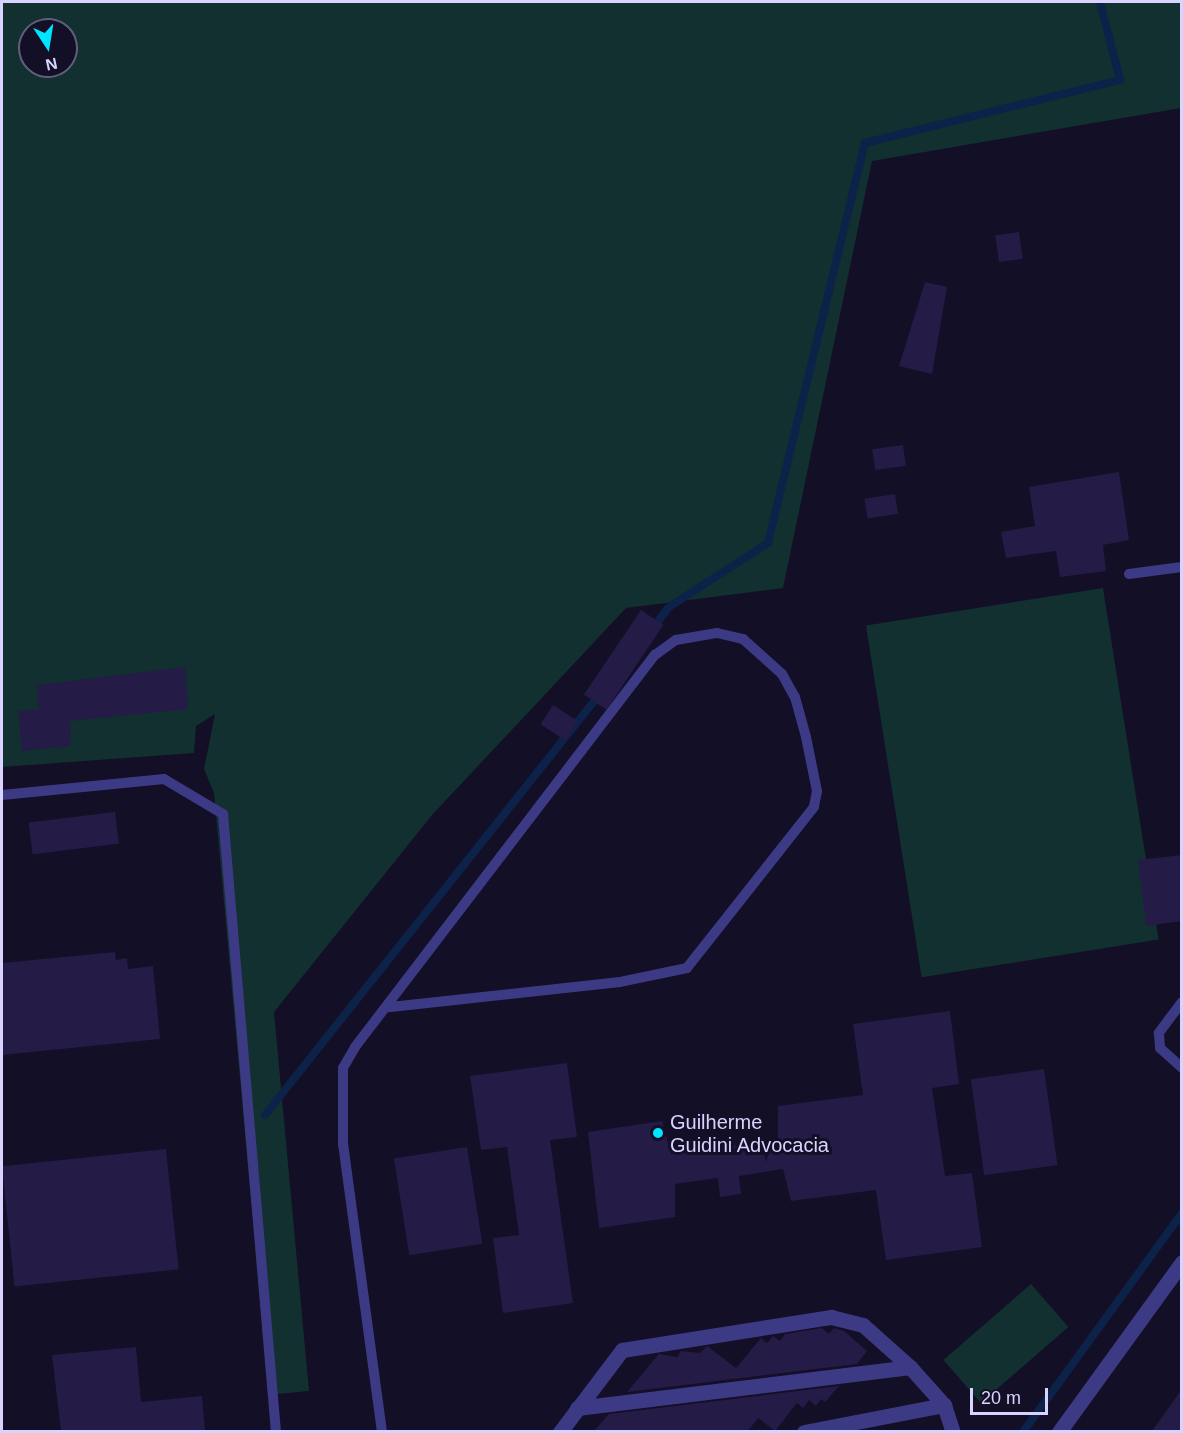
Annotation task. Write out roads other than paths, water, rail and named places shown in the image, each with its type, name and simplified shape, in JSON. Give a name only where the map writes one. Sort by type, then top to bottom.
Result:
[{"type":"street","points":[[1059,1431],[1182,1262]]},
{"type":"street","points":[[560,1431],[622,1350],[831,1317],[863,1325],[910,1367],[944,1405],[953,1431]]},
{"type":"street","points":[[577,1408],[910,1367]]},
{"type":"street","points":[[804,1431],[944,1405]]},
{"type":"lane","points":[[1129,574],[1182,567]]},
{"type":"lane","points":[[382,1431],[339,1087],[355,1047],[655,655],[675,640],[717,633],[744,639],[782,674],[795,697],[806,737],[817,791],[814,807],[687,968],[620,982],[387,1007]]},
{"type":"lane","points":[[2,795],[164,779],[223,814],[276,1431]]},
{"type":"lane","points":[[1182,1002],[1159,1033],[1160,1048],[1182,1068]]},
{"type":"waterway","points":[[653,628],[669,607],[768,543],[865,143],[1120,80],[1100,2]]},
{"type":"waterway","points":[[265,1115],[598,696]]},
{"type":"waterway","points":[[1023,1432],[1182,1213]]},
{"type":"place","name":"Guilherme Guidini Advocacia","points":[[658,1133]]}]
